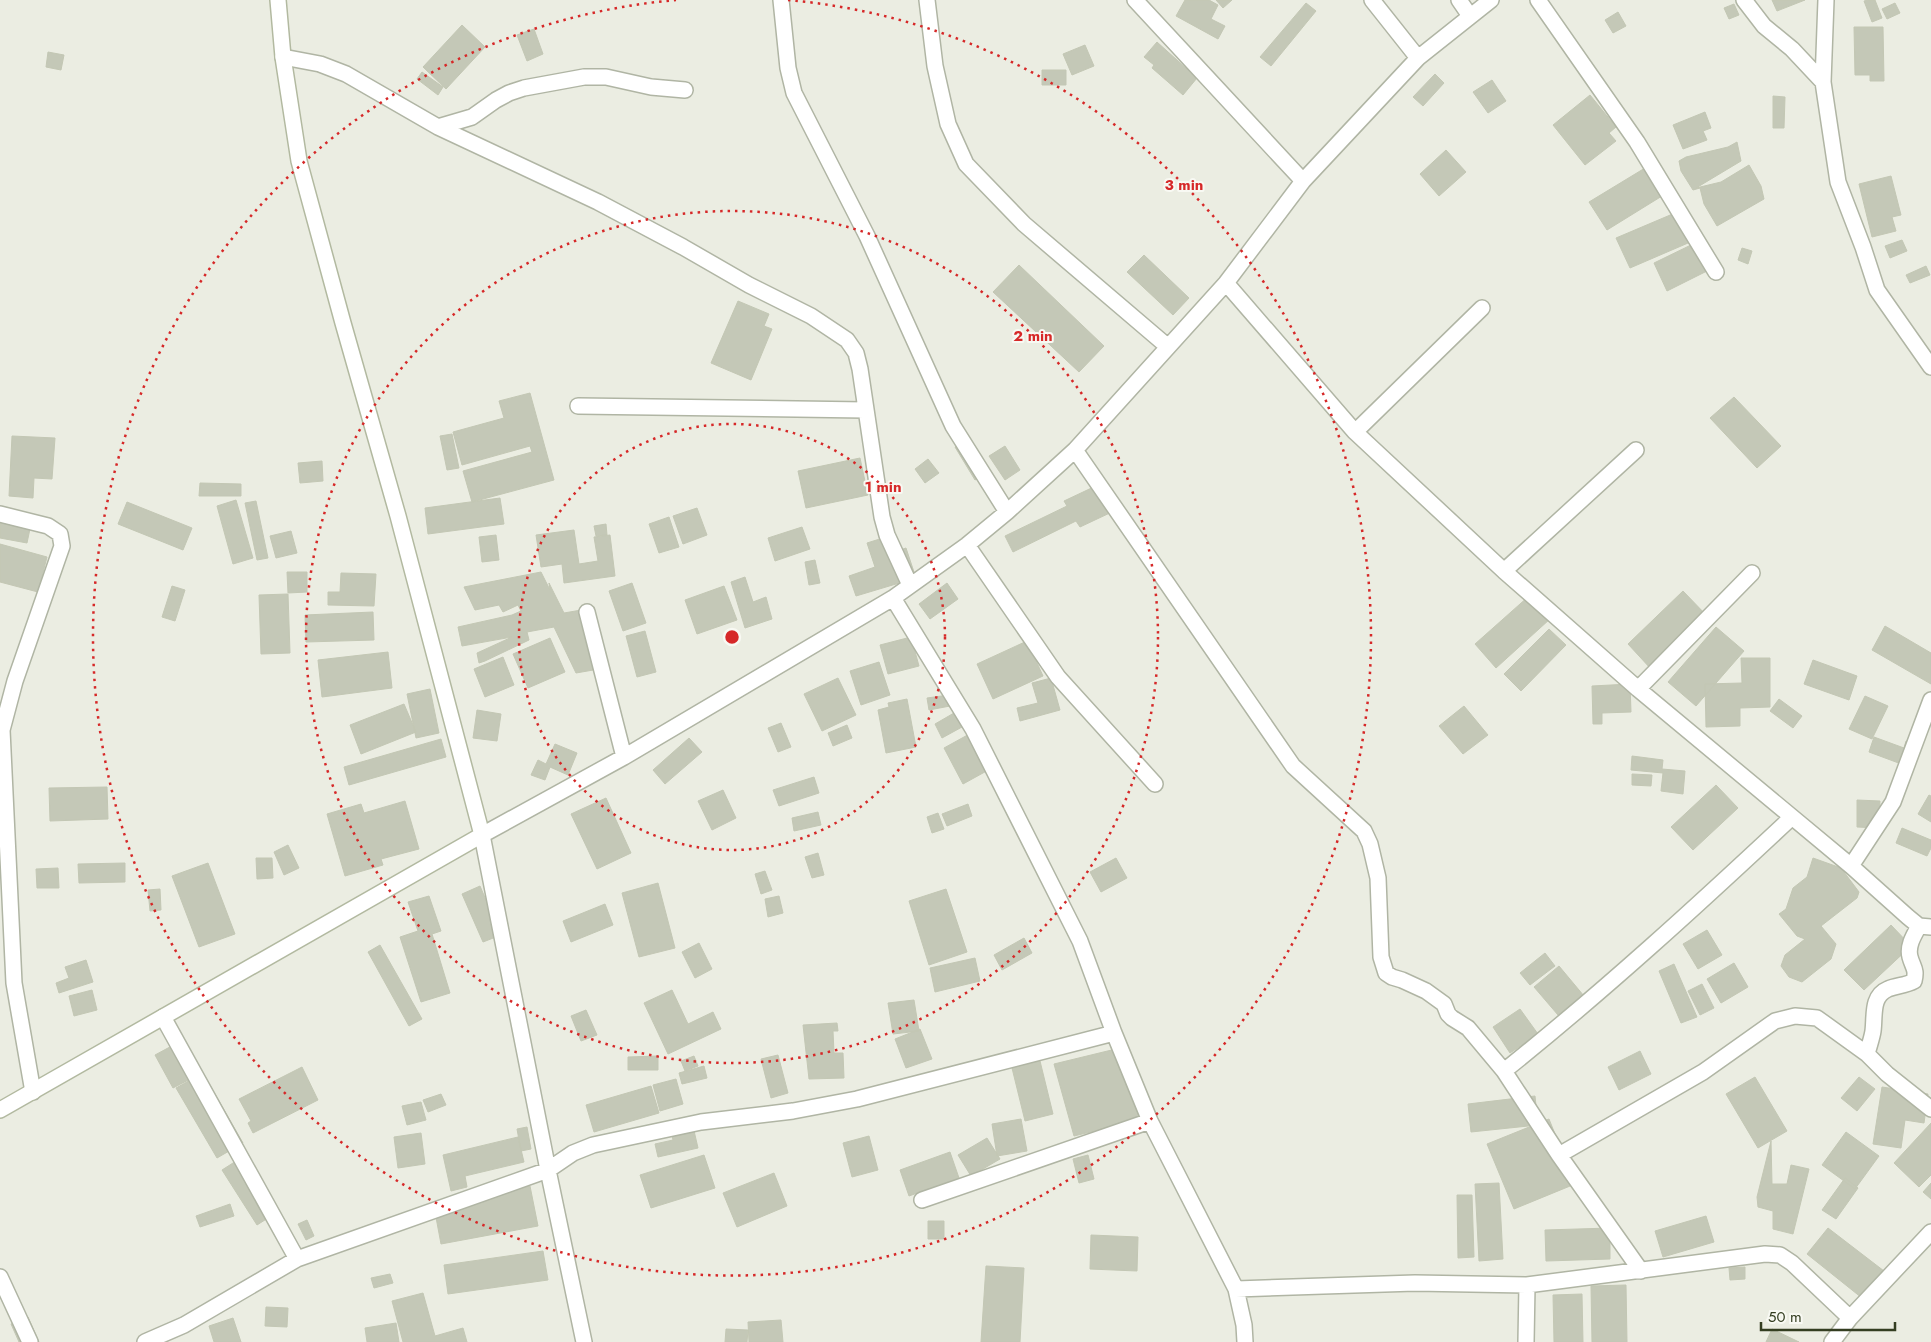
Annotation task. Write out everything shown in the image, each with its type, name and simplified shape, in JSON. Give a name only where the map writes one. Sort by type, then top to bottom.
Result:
[{"type":"street","points":[[278,0],[283,56],[299,160],[343,324],[398,516],[482,835],[584,1342]]},
{"type":"street","points":[[781,0],[788,68],[794,93],[867,236],[953,426],[1008,512]]},
{"type":"street","points":[[927,0],[935,66],[948,124],[966,164],[1024,224],[1167,346]]},
{"type":"street","points":[[1135,0],[1303,182]]},
{"type":"street","points":[[1372,0],[1418,58]]},
{"type":"street","points":[[1459,0],[1470,16]]},
{"type":"street","points":[[0,1110],[624,756],[893,598],[967,545],[1008,512],[1074,450],[1226,282],[1303,182],[1418,58],[1491,0]]},
{"type":"street","points":[[1538,0],[1637,142],[1716,272]]},
{"type":"street","points":[[1744,0],[1764,26],[1792,49],[1823,82]]},
{"type":"street","points":[[1826,0],[1823,82],[1838,182],[1878,290],[1931,367]]},
{"type":"street","points":[[283,56],[320,64],[346,74],[438,127],[598,202],[683,247],[749,285],[811,316],[847,340],[856,353],[882,517],[887,535],[910,585]]},
{"type":"street","points":[[438,127],[472,117],[508,93],[584,77],[606,77],[651,87],[686,90]]},
{"type":"street","points":[[472,117],[480,147]]},
{"type":"street","points":[[1226,282],[1356,432],[1504,571],[1638,689],[1925,926],[1910,946],[1910,956],[1916,972],[1914,981],[1906,986],[1888,989],[1879,995],[1875,1004],[1873,1032],[1867,1054]]},
{"type":"street","points":[[1356,432],[1482,308]]},
{"type":"street","points":[[578,406],[865,410]]},
{"type":"street","points":[[1074,450],[1293,766],[1364,830],[1370,844],[1378,878],[1382,957],[1386,973],[1426,991],[1444,1004],[1448,1014],[1468,1028],[1504,1071],[1559,1155],[1640,1271]]},
{"type":"street","points":[[1504,571],[1636,450]]},
{"type":"street","points":[[0,514],[48,526],[60,534],[62,546],[15,681],[1,730],[14,983],[33,1092]]},
{"type":"street","points":[[967,545],[1058,677],[1155,784]]},
{"type":"street","points":[[1638,689],[1752,573]]},
{"type":"street","points":[[893,598],[973,730],[1080,941],[1114,1033],[1150,1121],[1236,1289],[1244,1325],[1245,1342]]},
{"type":"street","points":[[587,612],[624,756]]},
{"type":"street","points":[[1852,866],[1893,802],[1931,700]]},
{"type":"street","points":[[1504,1071],[1566,1022],[1696,907],[1792,817]]},
{"type":"street","points":[[1559,1155],[1703,1072],[1775,1021],[1795,1016],[1817,1018],[1867,1054],[1887,1074],[1931,1108]]},
{"type":"street","points":[[164,1017],[297,1259]]},
{"type":"street","points":[[145,1342],[184,1325],[297,1259],[548,1170],[573,1153],[593,1146],[701,1122],[785,1112],[857,1099],[1114,1033]]},
{"type":"street","points":[[922,1200],[1150,1121]]},
{"type":"street","points":[[1832,1342],[1850,1318],[1931,1232]]},
{"type":"street","points":[[1236,1289],[1415,1283],[1526,1284],[1765,1254],[1780,1255],[1792,1263],[1850,1318]]},
{"type":"street","points":[[0,1277],[30,1342]]},
{"type":"street","points":[[1526,1284],[1526,1342]]},
{"type":"building","points":[[1185,0],[1209,0],[1218,5],[1211,19],[1225,26],[1218,39],[1176,16]]},
{"type":"building","points":[[1216,0],[1232,0],[1223,8]]},
{"type":"building","points":[[1772,0],[1805,0],[1777,11]]},
{"type":"building","points":[[1875,0],[1882,18],[1872,22],[1864,1]]},
{"type":"building","points":[[1306,3],[1316,11],[1271,66],[1260,57]]},
{"type":"building","points":[[1895,3],[1900,13],[1887,19],[1882,9]]},
{"type":"building","points":[[1734,4],[1739,15],[1729,19],[1724,8]]},
{"type":"building","points":[[1618,12],[1626,26],[1613,33],[1605,20]]},
{"type":"building","points":[[462,25],[485,47],[446,89],[423,67]]},
{"type":"building","points":[[1854,27],[1883,27],[1884,81],[1870,81],[1870,75],[1855,75]]},
{"type":"building","points":[[534,29],[543,54],[527,61],[517,35]]},
{"type":"building","points":[[1157,42],[1197,78],[1183,95],[1152,68],[1154,65],[1144,57]]},
{"type":"building","points":[[1085,45],[1094,66],[1072,75],[1063,54]]},
{"type":"building","points":[[48,52],[64,55],[61,70],[46,67]]},
{"type":"building","points":[[1042,70],[1066,70],[1066,85],[1042,85]]},
{"type":"building","points":[[422,72],[443,87],[438,95],[417,79]]},
{"type":"building","points":[[1435,74],[1444,83],[1423,106],[1413,97]]},
{"type":"building","points":[[1492,80],[1506,101],[1488,113],[1473,92]]},
{"type":"building","points":[[1590,95],[1616,127],[1609,133],[1616,141],[1585,165],[1553,125]]},
{"type":"building","points":[[1773,96],[1785,97],[1784,128],[1773,128]]},
{"type":"building","points":[[1705,112],[1711,128],[1703,131],[1707,140],[1683,149],[1673,125]]},
{"type":"building","points":[[1737,142],[1741,161],[1696,188],[1721,182],[1749,165],[1761,186],[1764,199],[1717,226],[1704,204],[1700,188],[1693,190],[1681,171],[1679,161],[1686,157],[1728,147]]},
{"type":"building","points":[[1446,150],[1466,172],[1439,196],[1420,174]]},
{"type":"building","points":[[1645,168],[1662,196],[1607,230],[1589,202]]},
{"type":"building","points":[[1891,176],[1901,215],[1892,217],[1896,231],[1872,237],[1859,184]]},
{"type":"building","points":[[1682,210],[1695,240],[1630,268],[1616,238]]},
{"type":"building","points":[[1902,240],[1907,251],[1890,258],[1885,246]]},
{"type":"building","points":[[1693,244],[1707,271],[1667,291],[1654,263]]},
{"type":"building","points":[[1742,248],[1752,251],[1748,264],[1738,260]]},
{"type":"building","points":[[1144,255],[1189,298],[1173,315],[1127,272]]},
{"type":"building","points":[[1019,265],[1104,346],[1079,372],[993,292]]},
{"type":"building","points":[[1926,266],[1930,275],[1910,283],[1906,275]]},
{"type":"building","points":[[738,301],[769,314],[764,326],[772,329],[751,380],[711,363]]},
{"type":"building","points":[[530,393],[554,480],[472,502],[463,471],[532,452],[530,446],[462,465],[453,432],[504,418],[499,401]]},
{"type":"building","points":[[1734,397],[1781,446],[1757,468],[1710,418]]},
{"type":"building","points":[[452,434],[459,468],[447,470],[440,436]]},
{"type":"building","points":[[12,436],[55,438],[52,479],[34,478],[33,498],[9,496]]},
{"type":"building","points":[[966,440],[987,473],[975,480],[955,447]]},
{"type":"building","points":[[1005,446],[1020,470],[1005,480],[989,456]]},
{"type":"building","points":[[860,458],[868,495],[806,508],[798,471]]},
{"type":"building","points":[[928,459],[939,473],[925,483],[915,469]]},
{"type":"building","points":[[322,461],[323,481],[300,483],[298,463]]},
{"type":"building","points":[[200,483],[241,484],[241,496],[199,496]]},
{"type":"building","points":[[1100,484],[1114,511],[1080,527],[1076,521],[1013,552],[1005,536],[1067,506],[1064,501]]},
{"type":"building","points":[[500,498],[504,524],[428,534],[425,508]]},
{"type":"building","points":[[236,500],[253,558],[233,564],[217,506]]},
{"type":"building","points":[[256,501],[268,558],[257,560],[245,503]]},
{"type":"building","points":[[127,502],[192,528],[183,550],[118,524]]},
{"type":"building","points":[[697,508],[707,535],[683,544],[673,516]]},
{"type":"building","points":[[669,517],[679,547],[659,553],[649,524]]},
{"type":"building","points":[[0,518],[31,524],[27,543],[0,538]]},
{"type":"building","points":[[606,524],[607,535],[596,536],[594,526]]},
{"type":"building","points":[[802,527],[810,549],[775,561],[768,538]]},
{"type":"building","points":[[574,530],[579,564],[598,561],[594,537],[610,535],[615,576],[564,583],[562,564],[541,567],[536,535]]},
{"type":"building","points":[[291,531],[297,553],[276,558],[270,536]]},
{"type":"building","points":[[496,535],[499,560],[482,562],[479,537]]},
{"type":"building","points":[[886,537],[891,553],[906,548],[916,578],[856,596],[849,576],[875,567],[867,543]]},
{"type":"building","points":[[0,544],[47,557],[38,592],[0,582]]},
{"type":"building","points":[[815,560],[820,583],[809,585],[805,562]]},
{"type":"building","points":[[287,572],[307,572],[307,592],[288,593]]},
{"type":"building","points":[[541,572],[550,590],[549,583],[564,613],[587,609],[599,669],[576,673],[554,627],[527,632],[529,640],[479,663],[477,653],[512,637],[462,646],[458,627],[512,615],[521,611],[518,605],[503,612],[499,605],[475,610],[464,587]]},
{"type":"building","points":[[341,573],[376,574],[374,606],[328,605],[328,592],[340,592]]},
{"type":"building","points":[[745,577],[753,602],[766,597],[772,619],[745,628],[731,582]]},
{"type":"building","points":[[632,583],[646,623],[623,631],[609,591]]},
{"type":"building","points":[[947,583],[958,599],[930,619],[919,604]]},
{"type":"building","points":[[172,586],[185,590],[175,621],[162,617]]},
{"type":"building","points":[[724,586],[737,620],[697,634],[685,600]]},
{"type":"building","points":[[1683,591],[1708,617],[1651,669],[1628,644]]},
{"type":"building","points":[[288,594],[290,653],[261,654],[259,595]]},
{"type":"building","points":[[1529,596],[1550,619],[1496,668],[1475,644]]},
{"type":"building","points":[[373,612],[374,640],[306,642],[305,615]]},
{"type":"building","points":[[1885,626],[1931,653],[1931,684],[1872,650]]},
{"type":"building","points":[[1716,627],[1744,651],[1696,706],[1668,682]]},
{"type":"building","points":[[1549,629],[1566,645],[1521,691],[1504,674]]},
{"type":"building","points":[[645,631],[656,672],[637,677],[626,636]]},
{"type":"building","points":[[911,637],[919,666],[888,674],[880,645]]},
{"type":"building","points":[[550,638],[565,672],[528,688],[513,654]]},
{"type":"building","points":[[1027,641],[1043,676],[993,699],[977,664]]},
{"type":"building","points":[[388,652],[392,688],[322,697],[318,660]]},
{"type":"building","points":[[503,657],[514,685],[485,697],[474,669]]},
{"type":"building","points":[[1741,658],[1770,658],[1770,707],[1740,708],[1740,726],[1706,727],[1705,684],[1742,683]]},
{"type":"building","points":[[1813,660],[1857,676],[1849,700],[1804,684]]},
{"type":"building","points":[[879,662],[890,695],[861,705],[850,671]]},
{"type":"building","points":[[838,678],[856,715],[822,731],[804,694]]},
{"type":"building","points":[[1051,678],[1060,710],[1020,721],[1017,708],[1038,703],[1032,683]]},
{"type":"building","points":[[1630,684],[1631,712],[1602,713],[1602,724],[1593,724],[1592,686]]},
{"type":"building","points":[[430,689],[439,733],[416,738],[407,694]]},
{"type":"building","points":[[949,695],[950,706],[929,710],[927,698]]},
{"type":"building","points":[[1865,696],[1888,706],[1872,739],[1849,729]]},
{"type":"building","points":[[907,699],[916,747],[886,753],[878,710],[889,707],[888,703]]},
{"type":"building","points":[[1779,699],[1802,716],[1793,728],[1770,711]]},
{"type":"building","points":[[404,704],[416,732],[361,754],[350,725]]},
{"type":"building","points":[[1464,706],[1488,735],[1463,754],[1439,726]]},
{"type":"building","points":[[477,710],[501,714],[497,741],[473,738]]},
{"type":"building","points":[[954,713],[962,727],[942,738],[935,724]]},
{"type":"building","points":[[781,723],[791,747],[778,752],[768,728]]},
{"type":"building","points":[[847,725],[852,738],[833,746],[828,733]]},
{"type":"building","points":[[973,732],[992,768],[963,784],[944,748]]},
{"type":"building","points":[[1874,737],[1904,748],[1906,741],[1921,746],[1912,768],[1869,752]]},
{"type":"building","points":[[689,738],[702,752],[665,784],[653,770]]},
{"type":"building","points":[[441,739],[446,757],[349,785],[344,767]]},
{"type":"building","points":[[555,744],[577,753],[568,775],[550,767],[545,780],[531,775],[538,760],[546,764]]},
{"type":"building","points":[[1632,756],[1663,760],[1662,769],[1685,771],[1683,794],[1661,791],[1663,773],[1631,770]]},
{"type":"building","points":[[1632,774],[1652,775],[1651,786],[1632,785]]},
{"type":"building","points":[[814,777],[819,793],[779,806],[773,790]]},
{"type":"building","points":[[1716,785],[1738,808],[1693,850],[1671,827]]},
{"type":"building","points":[[107,787],[108,819],[50,821],[49,788]]},
{"type":"building","points":[[723,790],[736,818],[712,830],[698,801]]},
{"type":"building","points":[[1929,795],[1931,796],[1931,822],[1918,814]]},
{"type":"building","points":[[606,798],[631,853],[597,869],[571,814]]},
{"type":"building","points":[[1857,800],[1880,801],[1879,828],[1857,827]]},
{"type":"building","points":[[405,801],[419,849],[381,859],[383,865],[345,876],[327,814],[361,804],[364,813]]},
{"type":"building","points":[[968,804],[972,816],[947,826],[942,814]]},
{"type":"building","points":[[818,812],[821,825],[794,831],[792,818]]},
{"type":"building","points":[[938,813],[944,829],[932,833],[927,817]]},
{"type":"building","points":[[1902,828],[1931,840],[1931,848],[1927,856],[1896,843]]},
{"type":"building","points":[[288,845],[299,868],[284,875],[274,852]]},
{"type":"building","points":[[818,853],[824,875],[812,878],[805,857]]},
{"type":"building","points":[[256,858],[272,858],[273,878],[257,879]]},
{"type":"building","points":[[1116,858],[1127,878],[1101,892],[1090,872]]},
{"type":"building","points":[[1813,858],[1841,868],[1859,892],[1857,898],[1821,926],[1836,944],[1831,959],[1802,982],[1789,977],[1781,966],[1785,955],[1805,939],[1797,936],[1779,914],[1786,909],[1793,888],[1807,877]]},
{"type":"building","points":[[125,863],[125,882],[79,883],[78,864]]},
{"type":"building","points":[[208,863],[235,934],[199,947],[172,876]]},
{"type":"building","points":[[58,868],[59,888],[37,888],[36,869]]},
{"type":"building","points":[[765,871],[772,890],[761,894],[755,874]]},
{"type":"building","points":[[658,883],[675,948],[639,957],[622,893]]},
{"type":"building","points":[[480,886],[501,935],[483,942],[462,894]]},
{"type":"building","points":[[160,889],[161,910],[150,911],[148,890]]},
{"type":"building","points":[[946,889],[967,952],[929,965],[909,901]]},
{"type":"building","points":[[429,896],[441,931],[432,934],[450,993],[421,1002],[400,937],[418,931],[408,902]]},
{"type":"building","points":[[779,896],[783,913],[768,917],[765,899]]},
{"type":"building","points":[[605,904],[613,925],[571,942],[563,921]]},
{"type":"building","points":[[1891,925],[1911,946],[1864,990],[1844,970]]},
{"type":"building","points":[[1707,930],[1722,955],[1698,969],[1683,944]]},
{"type":"building","points":[[1024,938],[1032,953],[1002,970],[994,955]]},
{"type":"building","points":[[699,943],[712,969],[695,978],[682,952]]},
{"type":"building","points":[[380,945],[422,1019],[409,1026],[368,952]]},
{"type":"building","points":[[1545,953],[1555,966],[1530,985],[1520,973]]},
{"type":"building","points":[[975,958],[980,981],[935,992],[930,968]]},
{"type":"building","points":[[86,960],[93,982],[59,993],[56,983],[69,978],[65,967]]},
{"type":"building","points":[[1734,963],[1748,987],[1721,1003],[1707,979]]},
{"type":"building","points":[[1674,964],[1697,1017],[1681,1023],[1659,971]]},
{"type":"building","points":[[1559,966],[1589,1002],[1564,1022],[1534,987]]},
{"type":"building","points":[[1702,984],[1714,1008],[1700,1015],[1688,991]]},
{"type":"building","points":[[92,990],[97,1010],[74,1016],[69,996]]},
{"type":"building","points":[[672,990],[688,1024],[713,1012],[721,1029],[668,1054],[644,1003]]},
{"type":"building","points":[[914,1000],[919,1031],[893,1034],[888,1003]]},
{"type":"building","points":[[1520,1009],[1538,1034],[1510,1053],[1493,1027]]},
{"type":"building","points":[[586,1010],[597,1035],[581,1041],[571,1016]]},
{"type":"building","points":[[837,1023],[838,1031],[833,1031],[834,1053],[843,1053],[844,1078],[809,1079],[803,1025]]},
{"type":"building","points":[[920,1029],[932,1059],[906,1068],[895,1039]]},
{"type":"building","points":[[181,1041],[200,1074],[173,1088],[155,1055]]},
{"type":"building","points":[[1124,1047],[1143,1119],[1074,1136],[1054,1064]]},
{"type":"building","points":[[1640,1051],[1651,1074],[1619,1090],[1608,1067]]},
{"type":"building","points":[[778,1055],[788,1093],[771,1098],[761,1059]]},
{"type":"building","points":[[658,1056],[658,1070],[628,1070],[628,1057]]},
{"type":"building","points":[[694,1056],[698,1066],[685,1071],[681,1061]]},
{"type":"building","points":[[1040,1061],[1053,1114],[1025,1121],[1012,1068]]},
{"type":"building","points":[[704,1066],[707,1078],[682,1084],[679,1073]]},
{"type":"building","points":[[302,1067],[318,1100],[253,1133],[248,1123],[251,1121],[239,1099]]},
{"type":"building","points":[[203,1073],[243,1143],[217,1158],[176,1088]]},
{"type":"building","points":[[1755,1077],[1787,1131],[1758,1148],[1726,1094]]},
{"type":"building","points":[[1859,1077],[1875,1089],[1857,1111],[1841,1098]]},
{"type":"building","points":[[676,1079],[683,1104],[660,1111],[653,1085]]},
{"type":"building","points":[[651,1086],[659,1113],[594,1132],[586,1105]]},
{"type":"building","points":[[1882,1087],[1928,1094],[1924,1123],[1905,1120],[1901,1148],[1873,1144]]},
{"type":"building","points":[[441,1094],[446,1105],[428,1112],[423,1100]]},
{"type":"building","points":[[1535,1096],[1538,1125],[1471,1132],[1468,1104]]},
{"type":"building","points":[[421,1102],[426,1120],[407,1125],[402,1106]]},
{"type":"building","points":[[1021,1119],[1027,1151],[997,1156],[992,1124]]},
{"type":"building","points":[[1549,1119],[1575,1184],[1514,1209],[1487,1144]]},
{"type":"building","points":[[692,1122],[698,1148],[658,1157],[655,1144],[673,1140],[670,1127]]},
{"type":"building","points":[[1931,1123],[1931,1175],[1919,1187],[1894,1163]]},
{"type":"building","points":[[527,1127],[531,1149],[521,1151],[517,1129]]},
{"type":"building","points":[[1846,1132],[1879,1156],[1855,1189],[1822,1165]]},
{"type":"building","points":[[421,1133],[425,1164],[398,1168],[394,1137]]},
{"type":"building","points":[[869,1136],[878,1170],[852,1177],[843,1143]]},
{"type":"building","points":[[518,1137],[524,1162],[465,1176],[467,1187],[451,1191],[443,1155]]},
{"type":"building","points":[[987,1138],[1000,1159],[971,1176],[958,1155]]},
{"type":"building","points":[[1771,1141],[1772,1184],[1787,1184],[1791,1165],[1809,1169],[1793,1234],[1773,1229],[1773,1211],[1758,1207],[1757,1197]]},
{"type":"building","points":[[950,1152],[959,1178],[909,1196],[900,1170]]},
{"type":"building","points":[[704,1155],[715,1188],[651,1208],[640,1175]]},
{"type":"building","points":[[1088,1155],[1094,1179],[1079,1183],[1073,1159]]},
{"type":"building","points":[[244,1156],[279,1211],[257,1225],[222,1170]]},
{"type":"building","points":[[774,1173],[787,1206],[737,1227],[723,1193]]},
{"type":"building","points":[[1845,1178],[1858,1188],[1836,1219],[1822,1210]]},
{"type":"building","points":[[1499,1183],[1503,1259],[1479,1261],[1475,1184]]},
{"type":"building","points":[[1931,1183],[1931,1199],[1923,1192]]},
{"type":"building","points":[[530,1186],[538,1226],[441,1244],[435,1212],[479,1203],[477,1196]]},
{"type":"building","points":[[1457,1195],[1472,1195],[1474,1257],[1458,1258]]},
{"type":"building","points":[[230,1204],[234,1216],[200,1227],[196,1216]]},
{"type":"building","points":[[1706,1216],[1714,1242],[1663,1257],[1655,1231]]},
{"type":"building","points":[[307,1220],[314,1236],[306,1240],[298,1224]]},
{"type":"building","points":[[928,1221],[944,1221],[944,1239],[928,1239]]},
{"type":"building","points":[[1610,1228],[1610,1259],[1546,1261],[1545,1230]]},
{"type":"building","points":[[1828,1228],[1884,1271],[1862,1298],[1807,1254]]},
{"type":"building","points":[[1091,1235],[1138,1237],[1137,1271],[1090,1269]]},
{"type":"building","points":[[543,1251],[548,1280],[448,1294],[444,1265]]},
{"type":"building","points":[[986,1266],[1024,1268],[1020,1342],[981,1342]]},
{"type":"building","points":[[1745,1267],[1745,1279],[1730,1280],[1729,1268]]},
{"type":"building","points":[[390,1274],[393,1283],[374,1288],[371,1278]]},
{"type":"building","points":[[1626,1285],[1627,1342],[1592,1342],[1591,1286]]},
{"type":"building","points":[[423,1293],[435,1336],[463,1328],[467,1342],[403,1342],[392,1301]]},
{"type":"building","points":[[1582,1294],[1583,1342],[1554,1342],[1553,1295]]},
{"type":"building","points":[[266,1307],[288,1308],[287,1327],[265,1326]]},
{"type":"building","points":[[28,1317],[39,1342],[19,1342],[11,1324]]},
{"type":"building","points":[[233,1318],[241,1342],[214,1342],[209,1326]]},
{"type":"building","points":[[781,1320],[783,1342],[749,1342],[748,1322]]},
{"type":"building","points":[[396,1323],[399,1342],[367,1342],[365,1328]]},
{"type":"building","points":[[726,1329],[748,1330],[747,1342],[725,1342]]},
{"type":"building","points":[[1772,1329],[1799,1342],[1766,1342]]}]
